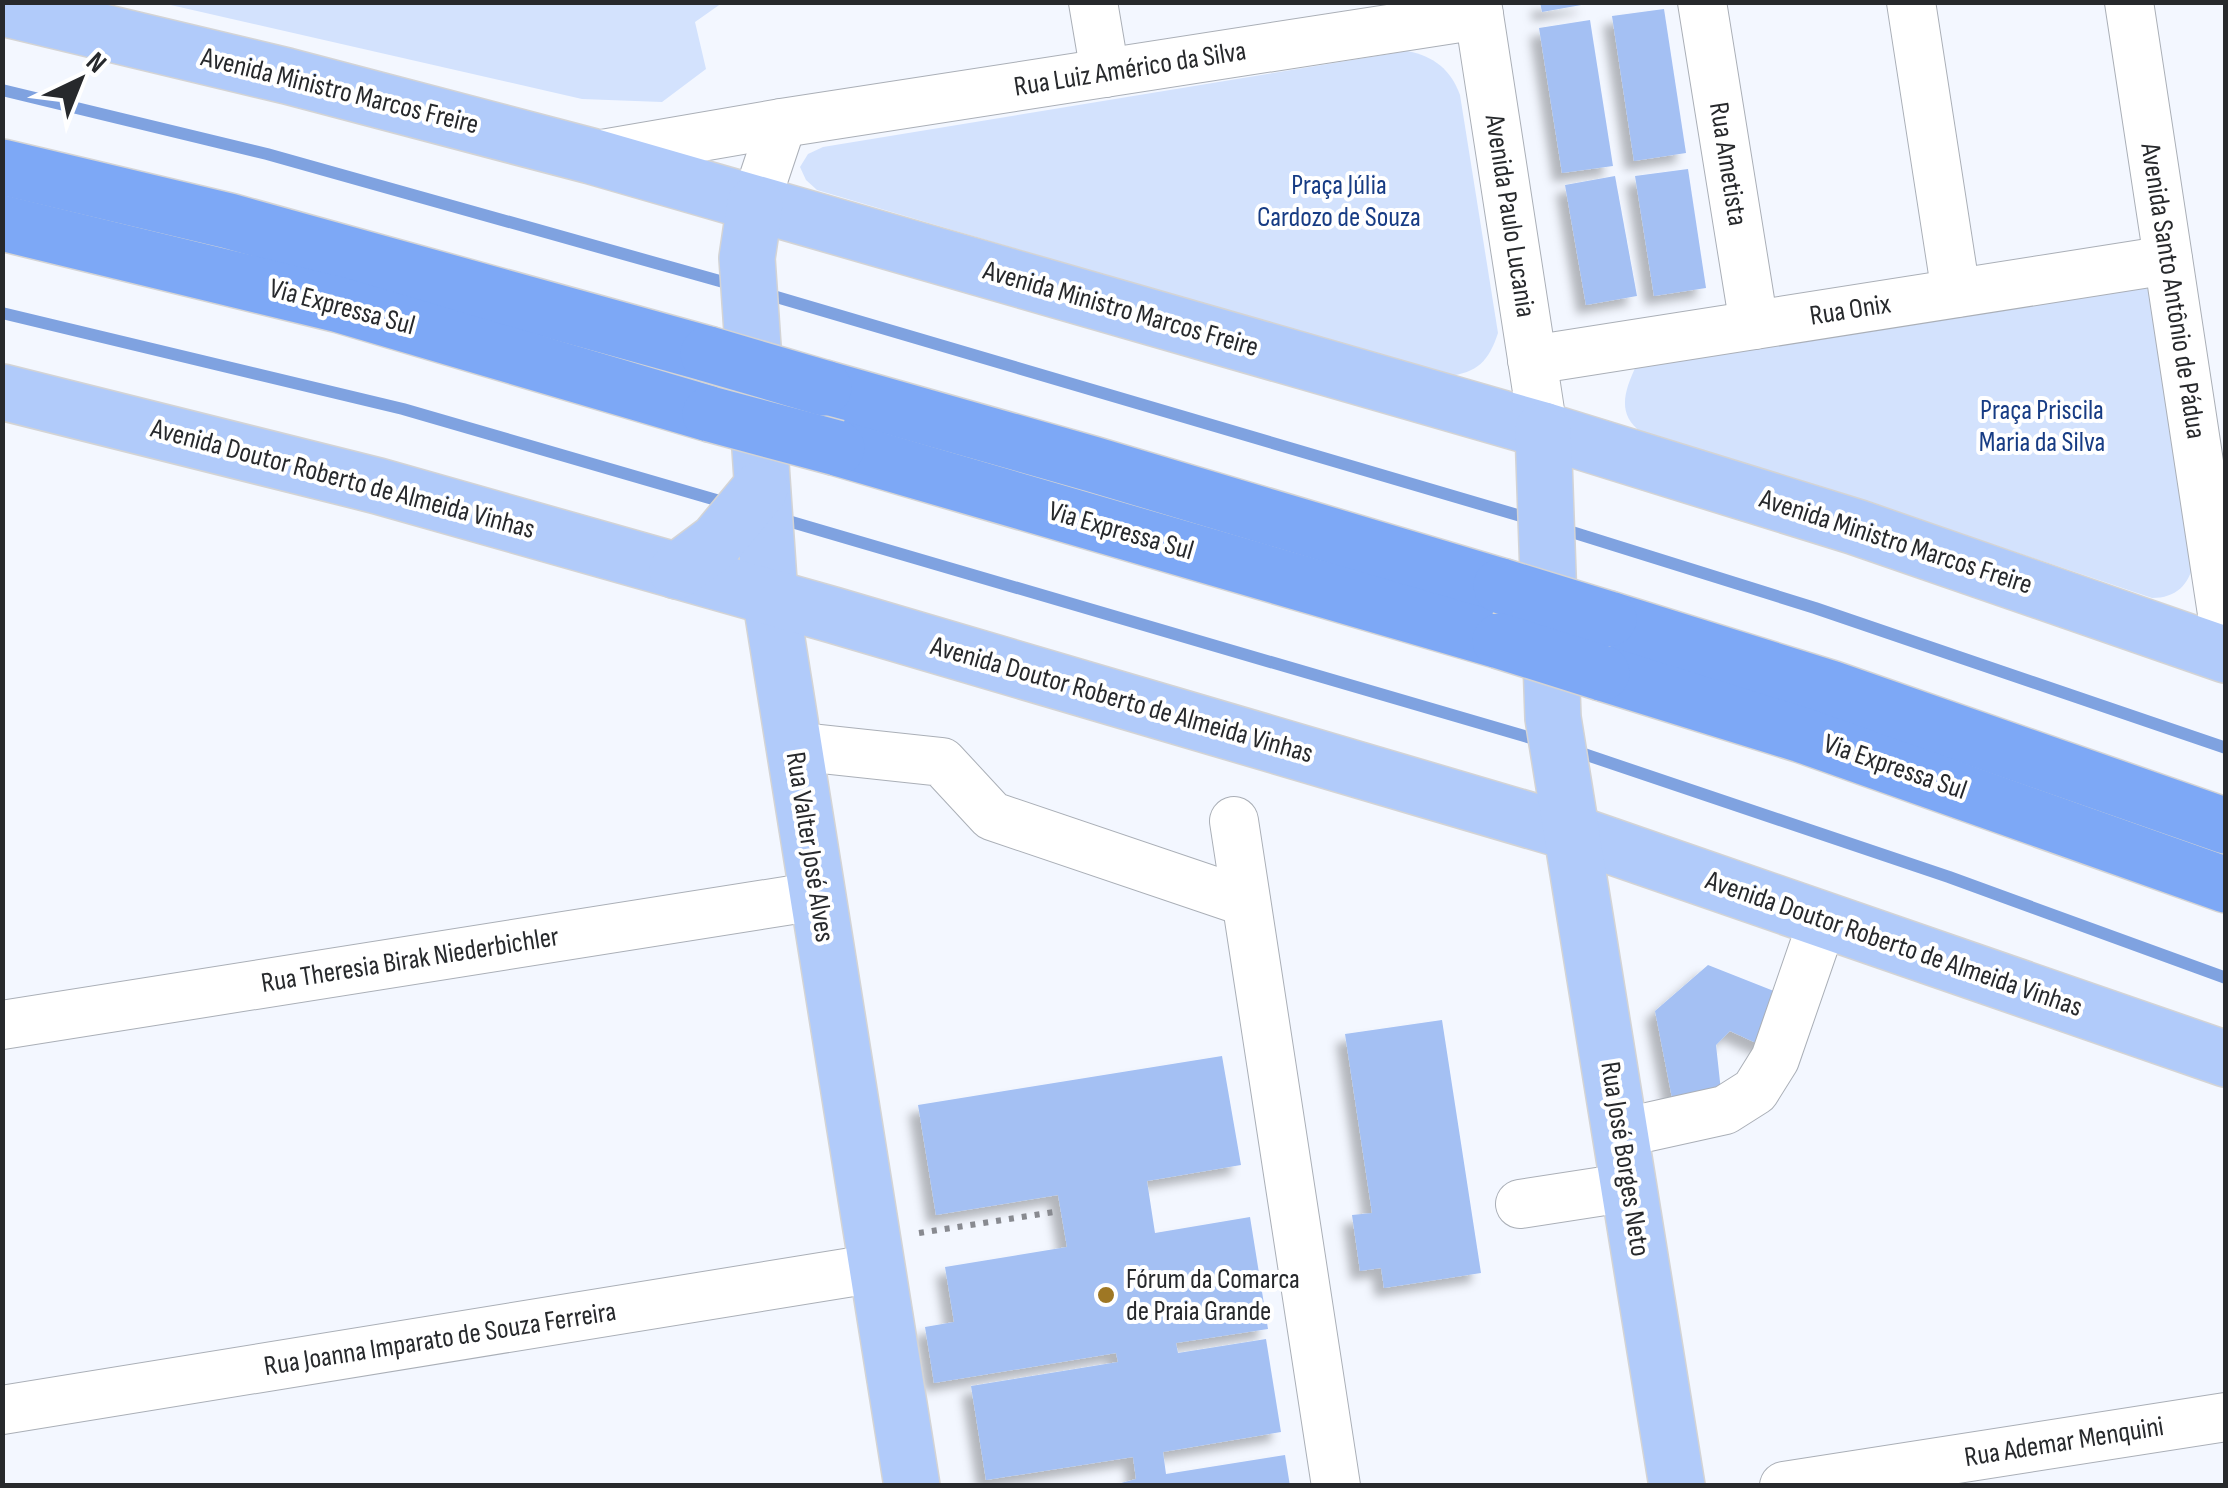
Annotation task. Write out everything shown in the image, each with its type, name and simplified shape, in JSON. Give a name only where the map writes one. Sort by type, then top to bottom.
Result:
[{"type":"highway","name":"Via Expressa Sul","points":[[2,168],[298,239],[1092,464],[1830,688],[2226,826]]},
{"type":"highway","name":"Via Expressa Sul","points":[[2,222],[340,305],[1500,641],[1820,741],[2226,885]]},
{"type":"main road","name":"Avenida Ministro Marcos Freire","points":[[2,8],[286,76],[592,156],[1543,430],[1856,527],[2226,654]]},
{"type":"main road","name":"Rua Valter José Alves","points":[[756,204],[749,240],[755,506],[912,1486]]},
{"type":"main road","name":"Avenida Doutor Roberto de Almeida Vinhas","points":[[2,392],[360,481],[770,596],[1573,833],[2226,1059]]},
{"type":"main road","name":"Rua José Borges Neto","points":[[1543,430],[1557,742],[1678,1486]]},
{"type":"main road","points":[[677,571],[755,506]]},
{"type":"street","points":[[1093,2],[1105,73]]},
{"type":"street","name":"Rua Ametista","points":[[1702,2],[1754,325]]},
{"type":"street","points":[[1912,2],[1956,293]]},
{"type":"street","name":"Avenida Santo Antônio de Pádua","points":[[2129,2],[2226,640]]},
{"type":"street","name":"Rua Luiz Américo da Silva","points":[[592,156],[1478,9]]},
{"type":"street","name":"Avenida Paulo Lucania","points":[[1478,9],[1543,430]]},
{"type":"street","points":[[756,204],[782,123]]},
{"type":"street","name":"Rua Onix","points":[[1532,360],[2168,260]]},
{"type":"street","points":[[794,746],[942,762],[992,816],[1246,902]]},
{"type":"street","points":[[1234,821],[1336,1486]]},
{"type":"street","name":"Rua Theresia Birak Niederbichler","points":[[2,1026],[818,896]]},
{"type":"street","points":[[1622,1133],[1726,1110],[1755,1091],[1775,1060],[1823,920]]},
{"type":"street","points":[[1520,1204],[1630,1188]]},
{"type":"street","name":"Rua Joanna Imparato de Souza Ferreira","points":[[2,1410],[875,1254]]},
{"type":"street","name":"Rua Ademar Menquini","points":[[1784,1486],[2226,1417]]},
{"type":"path","points":[[875,1254],[1060,1211]]},
{"type":"green space","points":[[722,2],[695,22],[706,69],[662,102],[582,99],[162,3]]},
{"type":"green space","name":"Praça Júlia Cardozo de Souza","points":[[1407,51],[1440,66],[1452,78],[1460,95],[1498,333],[1480,364],[1448,376],[817,190],[800,167],[808,154],[823,147]]},
{"type":"green space","name":"Praça Priscila Maria da Silva","points":[[2144,285],[2153,297],[2194,562],[2185,583],[2168,596],[2152,598],[1891,510],[1641,432],[1626,410],[1626,393],[1636,366]]},
{"type":"building","points":[[1540,2],[1586,2],[1587,4],[1542,12]]},
{"type":"building","points":[[1664,9],[1686,153],[1634,161],[1612,16]]},
{"type":"building","points":[[1590,20],[1613,166],[1562,173],[1539,28]]},
{"type":"building","points":[[1688,169],[1706,288],[1654,296],[1635,176]]},
{"type":"building","points":[[1615,176],[1637,296],[1586,305],[1565,185]]},
{"type":"building","points":[[1708,965],[1789,997],[1767,1048],[1730,1031],[1716,1045],[1721,1091],[1672,1098],[1655,1011]]},
{"type":"building","points":[[1442,1020],[1481,1273],[1384,1288],[1381,1268],[1360,1271],[1352,1215],[1372,1213],[1345,1034]]},
{"type":"building","name":"Fórum da Comarca de Praia Grande","points":[[1222,1056],[1241,1165],[1147,1181],[1155,1233],[1250,1217],[1268,1329],[1176,1343],[1178,1353],[1266,1339],[1281,1432],[1163,1452],[1166,1474],[1285,1455],[1290,1486],[1110,1486],[1136,1479],[1133,1457],[986,1480],[971,1386],[1118,1362],[1116,1353],[934,1383],[925,1327],[954,1322],[945,1267],[1067,1247],[1058,1195],[936,1215],[918,1105]]},
{"type":"waterway","points":[[2,90],[267,154],[734,285]]},
{"type":"waterway","points":[[763,293],[1531,519]]},
{"type":"waterway","points":[[2,313],[403,409],[730,504]]},
{"type":"waterway","points":[[778,518],[1541,741]]},
{"type":"waterway","points":[[1559,528],[1815,608],[2226,748]]},
{"type":"waterway","points":[[1575,751],[1949,877],[2226,978]]},
{"type":"place","name":"Fórum da Comarca de Praia Grande","points":[[1106,1295]]}]
